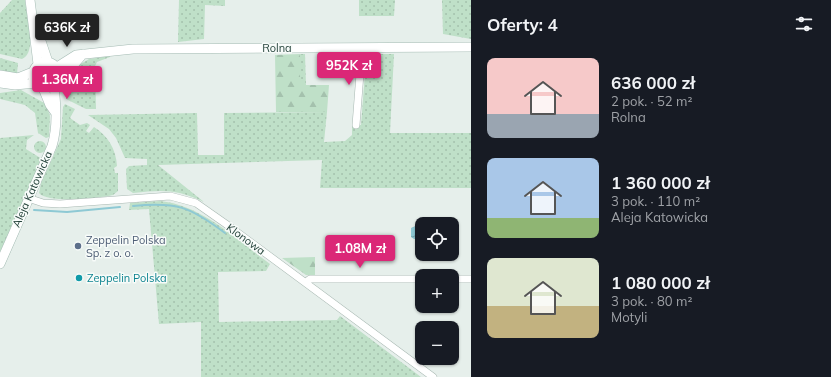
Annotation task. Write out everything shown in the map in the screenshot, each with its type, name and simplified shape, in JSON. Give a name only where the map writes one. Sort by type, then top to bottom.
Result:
[{"type":"street","points":[[30,0],[34,28],[36,68],[40,85]]},
{"type":"street","points":[[34,28],[40,35],[48,62],[57,67],[59,76]]},
{"type":"street","name":"Rolna","points":[[57,67],[76,55],[141,49],[471,47]]},
{"type":"street","points":[[356,125],[362,48]]},
{"type":"street","points":[[0,83],[15,85],[54,85],[59,76],[70,69],[83,54]]},
{"type":"street","points":[[0,75],[19,78],[48,62]]},
{"type":"street","name":"Aleja Katowicka","points":[[40,85],[55,112]]},
{"type":"street","name":"Aleja Katowicka","points":[[0,264],[52,146],[55,132],[55,112],[57,104],[54,85]]},
{"type":"street","name":"Klonowa","points":[[28,198],[53,204],[165,195],[187,199],[204,208],[433,377]]},
{"type":"street","points":[[306,282],[310,279],[415,279]]},
{"type":"street","points":[[459,279],[471,279]]},
{"type":"green space","points":[[12,0],[25,0],[29,23],[29,49],[27,55],[22,59],[0,54],[0,13]]},
{"type":"green space","points":[[179,0],[225,0],[225,6],[205,5],[204,39],[178,42]]},
{"type":"green space","points":[[359,0],[395,0],[394,16],[359,16]]},
{"type":"green space","points":[[442,0],[471,0],[471,39],[443,34]]},
{"type":"green space","points":[[300,54],[305,54],[306,85],[300,85]]},
{"type":"green space","points":[[300,54],[300,85],[329,85],[327,112],[276,112],[275,55]]},
{"type":"green space","points":[[372,54],[394,54],[390,133],[471,133],[471,188],[320,188],[322,160],[158,165],[204,202],[177,193],[153,191],[133,193],[127,189],[126,169],[129,166],[147,165],[147,159],[125,158],[116,138],[109,129],[88,115],[197,113],[198,155],[224,155],[224,113],[327,112],[324,142],[345,141],[352,135],[352,125],[361,125],[366,60]]},
{"type":"green space","points":[[110,56],[97,62],[95,66],[96,109],[86,109],[66,99],[69,84],[78,68],[74,68],[89,59]]},
{"type":"green space","points":[[0,58],[18,63],[17,74],[0,70]]},
{"type":"green space","points":[[43,68],[49,68],[53,72],[53,78],[49,82],[43,82],[39,78],[39,72]]},
{"type":"green space","points":[[21,90],[46,104],[50,116],[49,137],[46,138],[38,133],[35,113],[25,105],[0,99],[0,93]]},
{"type":"green space","points":[[65,104],[75,109],[70,118],[80,125],[87,123],[90,125],[86,131],[89,133],[94,127],[103,134],[113,149],[117,166],[114,168],[115,173],[118,173],[118,191],[113,195],[86,199],[63,199],[44,196],[39,193],[41,183],[61,139],[63,107]]},
{"type":"green space","points":[[34,135],[27,140],[26,149],[42,159],[0,252],[0,138]]},
{"type":"green space","points":[[38,141],[42,141],[46,147],[42,153],[38,153],[34,149],[34,145]]},
{"type":"green space","points":[[160,201],[190,209],[205,216],[270,264],[266,271],[218,272],[219,322],[337,320],[340,316],[421,377],[201,377],[201,322],[159,324],[149,209],[129,210],[130,203]]},
{"type":"green space","points":[[315,257],[315,275],[306,275],[282,258]]},
{"type":"water","points":[[415,226],[415,239],[411,237],[411,228]]},
{"type":"waterway","points":[[133,206],[161,205],[182,208],[202,217],[225,233]]},
{"type":"waterway","points":[[34,210],[67,212],[120,207]]},
{"type":"place","name":"Zeppelin Polska Sp. z o. o.","points":[[78,246]]},
{"type":"place","name":"Zeppelin Polska","points":[[79,278]]}]
